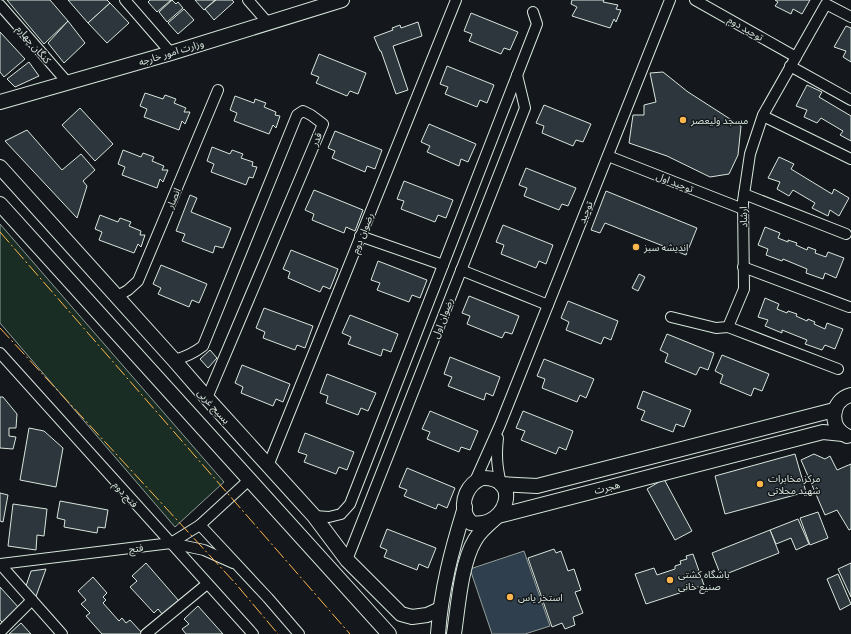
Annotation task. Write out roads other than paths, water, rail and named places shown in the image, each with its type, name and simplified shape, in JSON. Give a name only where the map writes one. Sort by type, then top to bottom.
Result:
[{"type":"main road","name":"وزارت امور خارجه","points":[[0,102],[171,53],[342,0]]},
{"type":"main road","name":"بسیج غربی","points":[[0,167],[314,516],[347,560],[402,614],[412,617],[427,616],[440,609]]},
{"type":"main road","points":[[0,204],[389,634]]},
{"type":"main road","points":[[847,436],[838,429],[833,417],[834,410],[841,399],[849,393]]},
{"type":"main road","name":"هجرت","points":[[501,484],[537,486],[834,410]]},
{"type":"main road","name":"هجرت","points":[[454,634],[459,597],[468,556],[474,541],[479,534],[498,516],[823,432],[847,436]]},
{"type":"main road","points":[[250,480],[268,466]]},
{"type":"main road","points":[[438,634],[440,609],[449,561],[465,507],[467,492],[475,481],[482,478],[496,480],[505,490],[507,497],[503,511],[498,516],[486,523],[471,523],[466,516],[465,507]]},
{"type":"street","points":[[125,0],[171,53]]},
{"type":"street","points":[[248,0],[268,23]]},
{"type":"street","name":"رضوان دوم","points":[[268,466],[456,0]]},
{"type":"street","name":"توحید","points":[[500,425],[670,0]]},
{"type":"street","name":"توحید دوم","points":[[695,0],[796,57]]},
{"type":"street","name":"ارشاد","points":[[728,327],[744,289],[744,194],[750,154],[763,116],[826,4],[851,17]]},
{"type":"street","name":"کنگان چهارم","points":[[0,5],[68,82]]},
{"type":"street","name":"رضوان اول","points":[[314,516],[329,517],[341,514],[350,504],[536,24],[533,12]]},
{"type":"street","points":[[790,66],[851,100]]},
{"type":"street","name":"رضوان اول","points":[[347,560],[525,108],[517,75]]},
{"type":"street","name":"انصار","points":[[116,296],[128,290],[138,281],[218,90]]},
{"type":"street","name":"قدر","points":[[174,360],[195,353],[203,346],[296,115],[302,111],[311,115],[323,124],[207,398]]},
{"type":"street","points":[[763,116],[851,159]]},
{"type":"street","name":"توحید اول","points":[[608,156],[743,209]]},
{"type":"street","points":[[744,194],[846,234]]},
{"type":"street","points":[[360,236],[443,265]]},
{"type":"street","points":[[743,267],[849,307]]},
{"type":"street","points":[[461,270],[548,305]]},
{"type":"street","points":[[671,317],[716,328],[728,327],[838,369]]},
{"type":"street","name":"فتح دوم","points":[[0,353],[253,634]]},
{"type":"street","points":[[475,481],[500,425]]},
{"type":"street","points":[[500,425],[496,453],[501,484]]},
{"type":"street","name":"فتح","points":[[0,564],[171,544],[200,525],[250,480]]},
{"type":"street","points":[[200,525],[299,634]]},
{"type":"street","points":[[171,544],[204,550],[238,566]]},
{"type":"street","points":[[0,564],[62,634]]},
{"type":"street","points":[[146,634],[207,584]]},
{"type":"street","points":[[0,632],[32,600]]},
{"type":"water","name":"استخر یاس","points":[[524,551],[550,626],[525,634],[492,634],[470,569]]},
{"type":"place","name":"مسجد ولیعصر","points":[[683,120]]},
{"type":"place","name":"اندیشه سبز","points":[[636,247]]},
{"type":"place","name":"مرکز مخابرات شهید محلاتی","points":[[760,484]]},
{"type":"place","name":"باشگاه کشتی صنیع خانی","points":[[670,580]]},
{"type":"place","name":"استخر یاس","points":[[510,597]]}]
